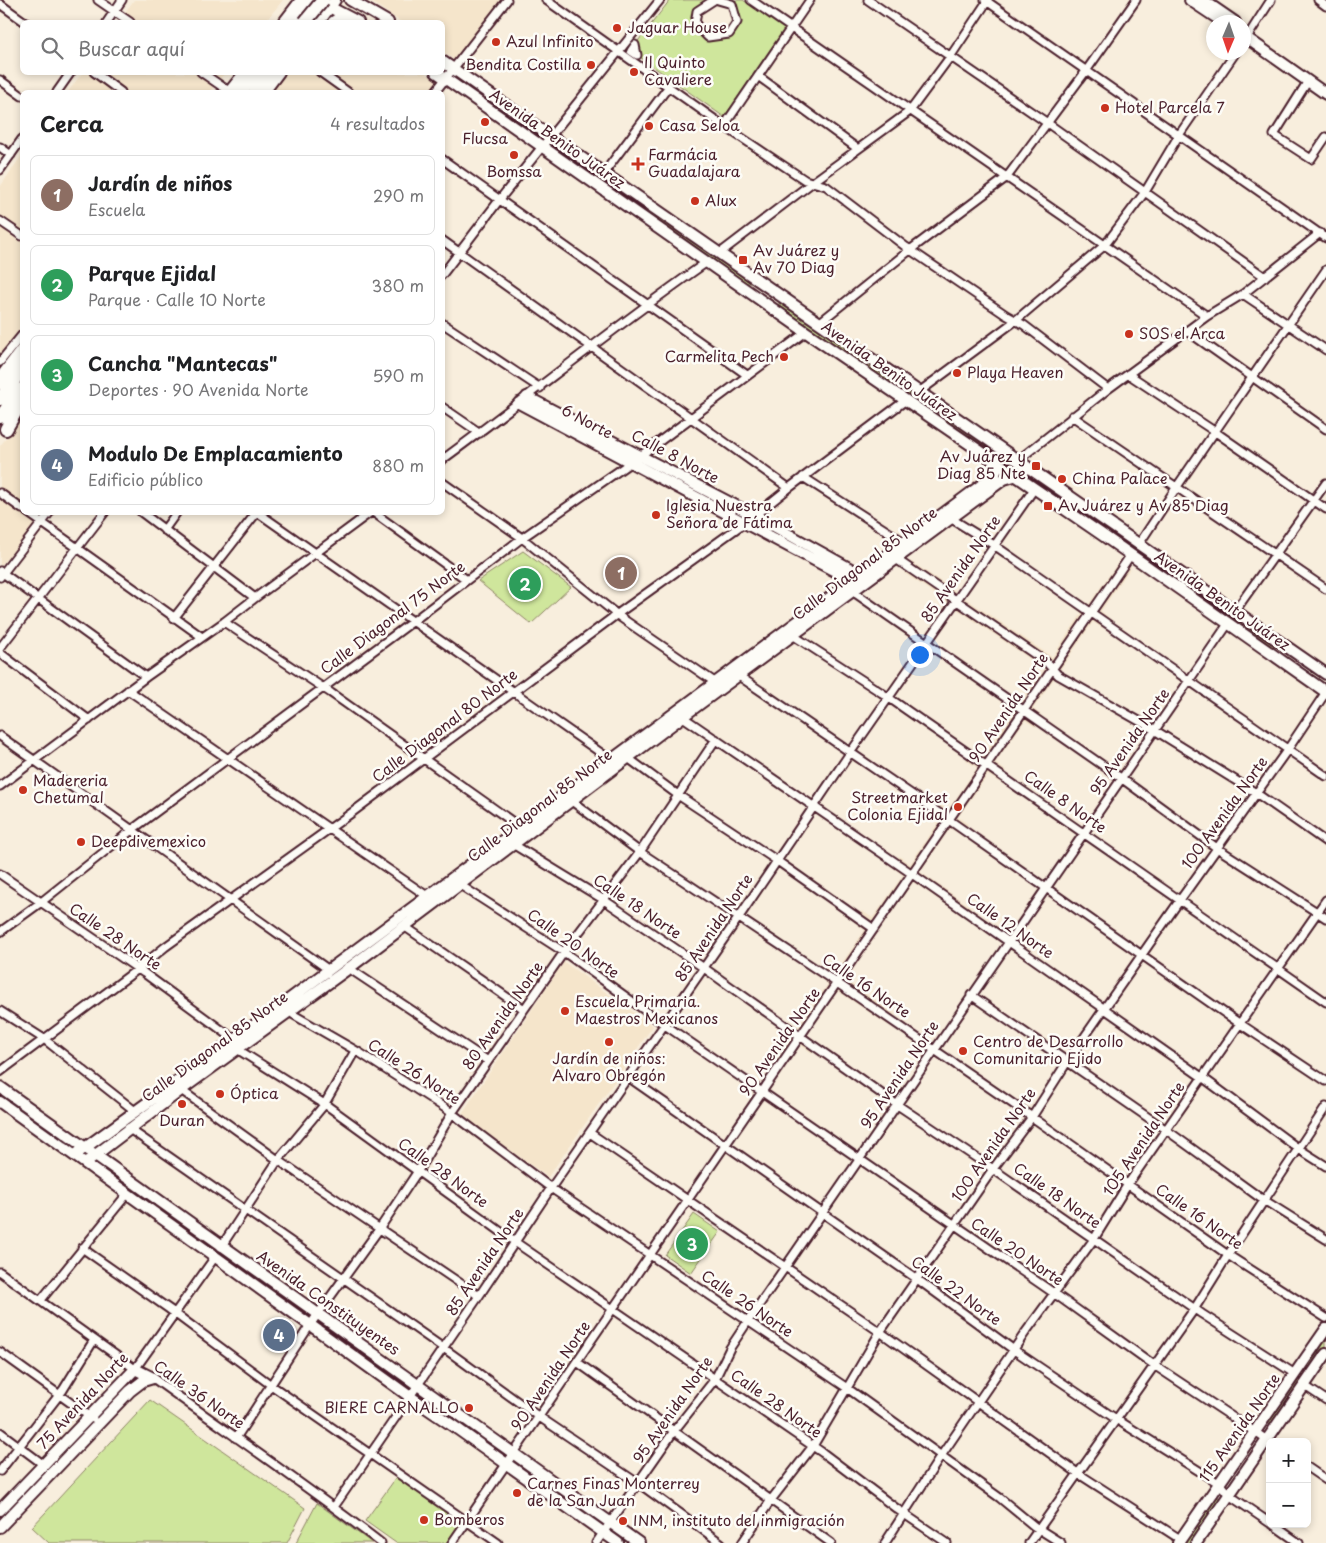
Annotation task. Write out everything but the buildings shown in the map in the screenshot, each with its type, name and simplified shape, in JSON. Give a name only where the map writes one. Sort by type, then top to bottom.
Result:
[{"type":"highway","points":[[293,11],[314,0]]},
{"type":"highway","points":[[307,20],[329,2]]},
{"type":"highway","points":[[242,90],[254,75]]},
{"type":"highway","points":[[254,90],[265,75]]},
{"type":"highway","points":[[1,373],[20,363]]},
{"type":"highway","points":[[0,399],[20,373]]},
{"type":"highway","points":[[0,417],[20,392]]},
{"type":"highway","points":[[3,433],[20,404]]},
{"type":"main road","points":[[293,11],[301,0]]},
{"type":"main road","points":[[314,0],[329,2],[354,20]]},
{"type":"main road","points":[[350,0],[385,20]]},
{"type":"main road","points":[[1190,0],[1212,15]]},
{"type":"main road","points":[[1203,0],[1225,15]]},
{"type":"main road","points":[[319,20],[329,2]]},
{"type":"main road","points":[[336,20],[347,17]]},
{"type":"main road","points":[[1251,39],[1326,94]]},
{"type":"main road","points":[[1251,39],[1326,85]]},
{"type":"main road","name":"Avenida Benito Juárez","points":[[445,63],[1326,674]]},
{"type":"main road","points":[[232,90],[243,75]]},
{"type":"main road","points":[[266,90],[277,75]]},
{"type":"main road","name":"Avenida Benito Juárez","points":[[440,75],[806,332],[1101,534],[1326,692]]},
{"type":"main road","points":[[744,288],[752,286],[754,278]]},
{"type":"main road","points":[[774,309],[775,300],[783,298]]},
{"type":"main road","points":[[1,373],[20,351]]},
{"type":"main road","points":[[918,409],[928,408],[929,399]]},
{"type":"main road","name":"Calle 8 Norte","points":[[523,400],[640,456],[754,516],[856,577]]},
{"type":"main road","name":"6 Norte","points":[[523,400],[631,462],[744,522],[856,577]]},
{"type":"main road","points":[[3,433],[20,412]]},
{"type":"main road","points":[[940,425],[942,417],[950,414]]},
{"type":"main road","name":"Calle Diagonal 85 Norte","points":[[75,1156],[135,1111],[349,968],[404,926],[456,882],[568,798],[611,760],[679,715],[789,633],[896,559],[994,476],[998,464]]},
{"type":"main road","name":"Calle Diagonal 85 Norte","points":[[789,633],[856,577],[904,542],[1004,479],[1014,476]]},
{"type":"main road","points":[[1072,515],[1080,514],[1082,506]]},
{"type":"main road","points":[[1101,534],[1101,525],[1110,524]]},
{"type":"main road","points":[[1271,654],[1278,652],[1280,643]]},
{"type":"main road","points":[[1286,664],[1287,657],[1297,654]]},
{"type":"main road","name":"Calle Diagonal 85 Norte","points":[[510,842],[520,827],[628,758],[716,682],[735,673]]},
{"type":"main road","name":"Calle Diagonal 85 Norte","points":[[85,1162],[181,1090],[328,970],[427,896],[456,882]]},
{"type":"main road","name":"Avenida Constituyentes","points":[[0,1088],[639,1543]]},
{"type":"main road","name":"Avenida Constituyentes","points":[[0,1102],[409,1396],[618,1543]]},
{"type":"main road","name":"115 Avenida Norte","points":[[1179,1541],[1326,1329]]},
{"type":"main road","name":"115 Avenida Norte","points":[[1271,1438],[1326,1354]]},
{"type":"main road","name":"Calle 36 Norte","points":[[136,1369],[153,1378]]},
{"type":"main road","name":"75 Avenida Norte","points":[[0,1510],[136,1369]]},
{"type":"main road","name":"75 Avenida Norte","points":[[0,1527],[130,1391],[143,1380],[153,1378]]},
{"type":"main road","name":"115 Avenida Norte","points":[[1196,1543],[1266,1445]]},
{"type":"street","points":[[98,0],[127,20]]},
{"type":"street","points":[[108,20],[122,0]]},
{"type":"street","points":[[437,90],[507,0]]},
{"type":"street","points":[[546,0],[724,126],[805,180],[826,186],[910,250],[1024,325],[1108,389]]},
{"type":"street","points":[[445,271],[500,199],[660,0]]},
{"type":"street","points":[[714,0],[697,11],[695,24],[708,37],[729,34],[738,22],[732,4],[718,0]]},
{"type":"street","points":[[751,0],[1207,316]]},
{"type":"street","points":[[724,126],[810,0]]},
{"type":"street","points":[[868,0],[1265,277]]},
{"type":"street","points":[[720,253],[910,110],[950,57],[987,0],[1323,235],[1243,294],[1207,316],[1128,374],[1017,461]]},
{"type":"street","points":[[819,323],[910,250],[1007,177],[1048,124],[1136,0]]},
{"type":"street","points":[[1251,27],[1271,0]]},
{"type":"street","points":[[1318,0],[1326,6]]},
{"type":"street","points":[[0,4],[22,20]]},
{"type":"street","points":[[919,392],[1015,320],[1105,245],[1145,192],[1179,134],[1230,60]]},
{"type":"street","points":[[58,90],[69,75]]},
{"type":"street","points":[[98,75],[118,90]]},
{"type":"street","points":[[205,75],[227,90]]},
{"type":"street","points":[[324,75],[345,90]]},
{"type":"street","points":[[758,76],[858,149]]},
{"type":"street","points":[[0,80],[20,95]]},
{"type":"street","points":[[1308,81],[1274,135],[1311,159],[1326,137]]},
{"type":"street","points":[[604,174],[669,86]]},
{"type":"street","points":[[0,170],[20,142]]},
{"type":"street","points":[[0,147],[11,154]]},
{"type":"street","points":[[445,161],[746,375]]},
{"type":"street","points":[[0,221],[20,235]]},
{"type":"street","points":[[445,242],[789,488]]},
{"type":"street","points":[[445,458],[540,388],[646,305],[707,262]]},
{"type":"street","points":[[1139,544],[1214,431],[1326,270]]},
{"type":"street","points":[[1243,294],[1326,350]]},
{"type":"street","points":[[445,325],[540,388]]},
{"type":"street","points":[[1187,331],[1326,429]]},
{"type":"street","name":"Calle Diagonal 75 Norte","points":[[0,932],[40,903],[133,829],[522,538],[640,456],[806,332]]},
{"type":"street","points":[[1,373],[20,339]]},
{"type":"street","points":[[1128,374],[1326,509]]},
{"type":"street","name":"Calle Diagonal 80 Norte","points":[[0,1072],[165,947],[330,829],[616,615],[754,516],[906,400]]},
{"type":"street","points":[[445,409],[480,433]]},
{"type":"street","points":[[1072,416],[1326,589]]},
{"type":"street","points":[[804,477],[904,542]]},
{"type":"street","points":[[1236,611],[1326,483]]},
{"type":"street","points":[[445,484],[522,538],[616,615],[716,682]]},
{"type":"street","name":"85 Avenida Norte","points":[[334,1507],[551,1188],[739,917],[813,806],[1034,489]]},
{"type":"street","points":[[0,493],[20,508]]},
{"type":"street","points":[[31,515],[202,637]]},
{"type":"street","points":[[48,515],[1,574],[38,598],[146,677]]},
{"type":"street","points":[[0,648],[103,515]]},
{"type":"street","points":[[145,515],[255,598]]},
{"type":"street","points":[[164,530],[175,515]]},
{"type":"street","points":[[174,618],[255,515]]},
{"type":"street","points":[[261,515],[611,760]]},
{"type":"street","points":[[0,786],[368,515]]},
{"type":"street","points":[[376,515],[467,580]]},
{"type":"street","points":[[947,516],[994,545],[1326,776]]},
{"type":"street","name":"90 Avenida Norte","points":[[452,1543],[1130,556]]},
{"type":"street","points":[[896,559],[1046,662],[1058,675],[1154,730],[1256,793],[1326,842]]},
{"type":"street","points":[[852,591],[1121,778],[1217,848],[1326,918]]},
{"type":"street","points":[[224,622],[322,688],[520,827]]},
{"type":"street","name":"95 Avenida Norte","points":[[596,1543],[674,1431],[715,1379],[730,1348],[748,1321],[1228,624]]},
{"type":"street","name":"Calle 8 Norte","points":[[789,633],[987,766],[1326,1002]]},
{"type":"street","points":[[0,653],[89,720]]},
{"type":"street","points":[[735,673],[949,820],[1239,1024],[1326,1081]]},
{"type":"street","points":[[128,690],[427,896]]},
{"type":"street","name":"100 Avenida Norte","points":[[742,1543],[771,1500],[813,1446],[880,1332],[917,1278],[993,1168],[1032,1117],[1104,1009],[1288,749],[1326,692]]},
{"type":"street","name":"Calle 12 Norte","points":[[679,715],[912,874],[1202,1077],[1299,1149],[1326,1166]]},
{"type":"street","points":[[0,736],[133,829],[328,970]]},
{"type":"street","name":"80 Avenida Norte","points":[[236,1438],[310,1325],[380,1228],[418,1171],[452,1113],[564,952],[640,852],[716,739]]},
{"type":"street","points":[[628,758],[678,795],[776,860],[874,929]]},
{"type":"street","name":"Calle 16 Norte","points":[[568,798],[640,852],[837,983],[1228,1255],[1326,1318]]},
{"type":"street","name":"Calle 18 Norte","points":[[510,842],[604,901],[704,968],[896,1104],[1295,1374]]},
{"type":"street","name":"Calle 28 Norte","points":[[0,874],[138,969],[227,1034],[235,1045],[418,1171],[515,1242],[813,1446],[897,1509],[947,1543]]},
{"type":"street","name":"Calle 20 Norte","points":[[456,882],[564,952],[665,1025],[1154,1365],[1266,1439]]},
{"type":"street","name":"105 Avenida Norte","points":[[885,1543],[978,1402],[1094,1239],[1128,1184],[1326,900]]},
{"type":"street","points":[[404,926],[524,1009]]},
{"type":"street","points":[[340,962],[488,1061]]},
{"type":"street","points":[[971,996],[1265,1200],[1326,1239]]},
{"type":"street","points":[[0,1010],[44,1039],[135,1111]]},
{"type":"street","name":"Calle 26 Norte","points":[[288,1010],[452,1113],[551,1188],[847,1388],[1061,1543]]},
{"type":"street","points":[[222,1247],[278,1160],[324,1105],[356,1051]]},
{"type":"street","name":"Calle 22 Norte","points":[[628,1078],[917,1278],[1014,1350],[1116,1419],[1220,1484],[1229,1495],[1266,1521]]},
{"type":"street","points":[[181,1090],[278,1160],[479,1296]]},
{"type":"street","points":[[1029,1543],[1195,1308],[1326,1107]]},
{"type":"street","points":[[120,1122],[721,1543]]},
{"type":"street","points":[[590,1133],[880,1332],[1079,1474],[1179,1541]]},
{"type":"street","points":[[41,1300],[128,1193]]},
{"type":"street","points":[[82,1248],[176,1313],[271,1384],[498,1543]]},
{"type":"street","name":"75 Avenida Norte","points":[[136,1369],[215,1257]]},
{"type":"street","name":"Calle 36 Norte","points":[[0,1272],[136,1369]]},
{"type":"street","points":[[0,1471],[59,1394],[94,1340]]},
{"type":"street","points":[[0,1352],[100,1424]]},
{"type":"street","points":[[577,1362],[831,1543]]},
{"type":"street","name":"Calle 36 Norte","points":[[153,1378],[334,1507],[381,1543]]},
{"type":"street","points":[[1305,1386],[1326,1400]]},
{"type":"street","points":[[0,1432],[44,1464]]},
{"type":"street","points":[[1311,1470],[1326,1480]]},
{"type":"street","name":"Calle 22 Norte","points":[[1277,1528],[1299,1543]]},
{"type":"shaded area","points":[[134,0],[283,0],[267,20],[119,20]]},
{"type":"shaded area","points":[[369,0],[503,0],[456,61],[445,53],[445,20],[398,20]]},
{"type":"shaded area","points":[[81,75],[223,75],[211,90],[69,90]]},
{"type":"shaded area","points":[[285,75],[428,75],[440,82],[434,90],[273,90]]},
{"type":"shaded area","points":[[20,158],[20,329],[0,354],[0,187]]},
{"type":"shaded area","points":[[20,421],[20,515],[42,515],[0,567],[0,446]]},
{"type":"shaded area","name":"Streetmarket Colonia Ejidal","points":[[1120,560],[1131,567],[1101,611],[1109,618],[1102,628],[1093,622],[1033,709],[1042,716],[1035,727],[1025,720],[995,763],[1006,771],[999,782],[988,775],[958,817],[968,824],[961,835],[950,828],[920,872],[971,907],[965,917],[913,882],[845,980],[895,1014],[888,1025],[838,991],[807,1035],[819,1043],[812,1053],[800,1045],[792,1056],[783,1049],[791,1038],[779,1030],[787,1020],[798,1027],[828,984],[818,977],[825,966],[835,973],[865,930],[854,922],[862,911],[873,918],[903,875],[892,867],[899,856],[910,864],[940,820],[929,813],[936,803],[948,810],[977,768],[966,760],[974,748],[984,755],[1013,712],[1003,704],[1010,694],[1022,701],[1045,669],[904,573],[912,562],[1052,657],[1082,613],[1075,608],[1081,599],[1089,604]]},
{"type":"shaded area","points":[[564,962],[653,1026],[548,1177],[461,1115]]},
{"type":"green space","points":[[670,0],[714,0],[697,11],[695,24],[708,37],[729,34],[737,22],[732,4],[718,0],[743,0],[785,29],[724,117],[637,55],[635,45]]},
{"type":"green space","points":[[454,78],[458,78],[543,137],[542,140],[540,141],[454,82]]},
{"type":"green space","points":[[551,145],[554,145],[751,280],[751,283],[746,283],[550,148]]},
{"type":"green space","points":[[779,303],[926,403],[926,406],[922,406],[779,307]]},
{"type":"green space","points":[[948,418],[1078,508],[1078,511],[1075,512],[944,422],[944,419]]},
{"type":"green space","points":[[1103,527],[1107,527],[1276,645],[1276,647],[1272,649],[1103,531]]},
{"type":"green space","points":[[523,551],[571,587],[531,624],[478,581]]},
{"type":"green space","points":[[96,1163],[213,1246],[214,1249],[211,1249],[95,1166]]},
{"type":"green space","points":[[694,1214],[720,1232],[691,1273],[665,1255]]},
{"type":"green space","points":[[222,1255],[226,1255],[311,1316],[310,1318]]},
{"type":"green space","points":[[317,1323],[320,1323],[408,1384],[408,1388],[405,1388]]},
{"type":"green space","points":[[1326,1337],[1326,1347],[1275,1422],[1269,1425],[1269,1419]]},
{"type":"green space","points":[[416,1393],[421,1394],[504,1453],[506,1457],[417,1396]]},
{"type":"green space","points":[[150,1400],[305,1508],[287,1543],[49,1543],[32,1527]]},
{"type":"green space","points":[[398,1475],[461,1521],[446,1543],[396,1543],[365,1521]]},
{"type":"green space","points":[[1219,1497],[1220,1501],[1191,1543],[1184,1543],[1214,1499]]},
{"type":"green space","points":[[317,1503],[372,1543],[296,1543]]},
{"type":"place","name":"Jaguar House","points":[[617,28]]},
{"type":"place","name":"Azul Infinito","points":[[496,42]]},
{"type":"place","name":"Bendita Costilla","points":[[591,65]]},
{"type":"place","name":"Il Quinto Cavaliere","points":[[634,72]]},
{"type":"place","name":"Hotel Parcela 7","points":[[1105,108]]},
{"type":"place","name":"Flucsa","points":[[485,122]]},
{"type":"place","name":"Casa Seloa","points":[[649,126]]},
{"type":"place","name":"Bomssa","points":[[514,155]]},
{"type":"place","name":"Farmácia Guadalajara","points":[[638,164]]},
{"type":"place","name":"Alux","points":[[695,201]]},
{"type":"place","name":"Av Juárez y Av 70 Diag","points":[[743,260]]},
{"type":"place","name":"SOS el Arca","points":[[1129,334]]},
{"type":"place","name":"Carmelita Pech","points":[[784,357]]},
{"type":"place","name":"Playa Heaven","points":[[957,373]]},
{"type":"place","name":"Av Juárez y Diag 85 Nte","points":[[1036,466]]},
{"type":"place","name":"China Palace","points":[[1062,479]]},
{"type":"place","name":"Av Juárez y Av 85 Diag","points":[[1048,506]]},
{"type":"place","name":"Iglesia Nuestra Señora de Fátima","points":[[656,515]]},
{"type":"place","name":"Jardín de niños","points":[[621,573]]},
{"type":"place","name":"Parque Ejidal","points":[[525,584]]},
{"type":"place","name":"Madereria Chetumal","points":[[23,790]]},
{"type":"place","name":"Streetmarket Colonia Ejidal","points":[[958,807]]},
{"type":"place","name":"Deepdivemexico","points":[[81,842]]},
{"type":"place","name":"Escuela Primaria. Maestros Mexicanos","points":[[565,1011]]},
{"type":"place","name":"Jardín de niños: Alvaro Obregón","points":[[609,1042]]},
{"type":"place","name":"Centro de Desarrollo Comunitario Ejido","points":[[963,1051]]},
{"type":"place","name":"Óptica","points":[[220,1094]]},
{"type":"place","name":"Duran","points":[[182,1104]]},
{"type":"place","name":"Cancha \"Mantecas\"","points":[[692,1244]]},
{"type":"place","name":"Modulo De Emplacamiento","points":[[279,1335]]},
{"type":"place","name":"BIERE CARNALLO","points":[[469,1408]]},
{"type":"place","name":"Carnes Finas Monterrey de la San Juan","points":[[517,1493]]},
{"type":"place","name":"Bomberos","points":[[424,1520]]},
{"type":"place","name":"INM, instituto del inmigración","points":[[623,1521]]}]
